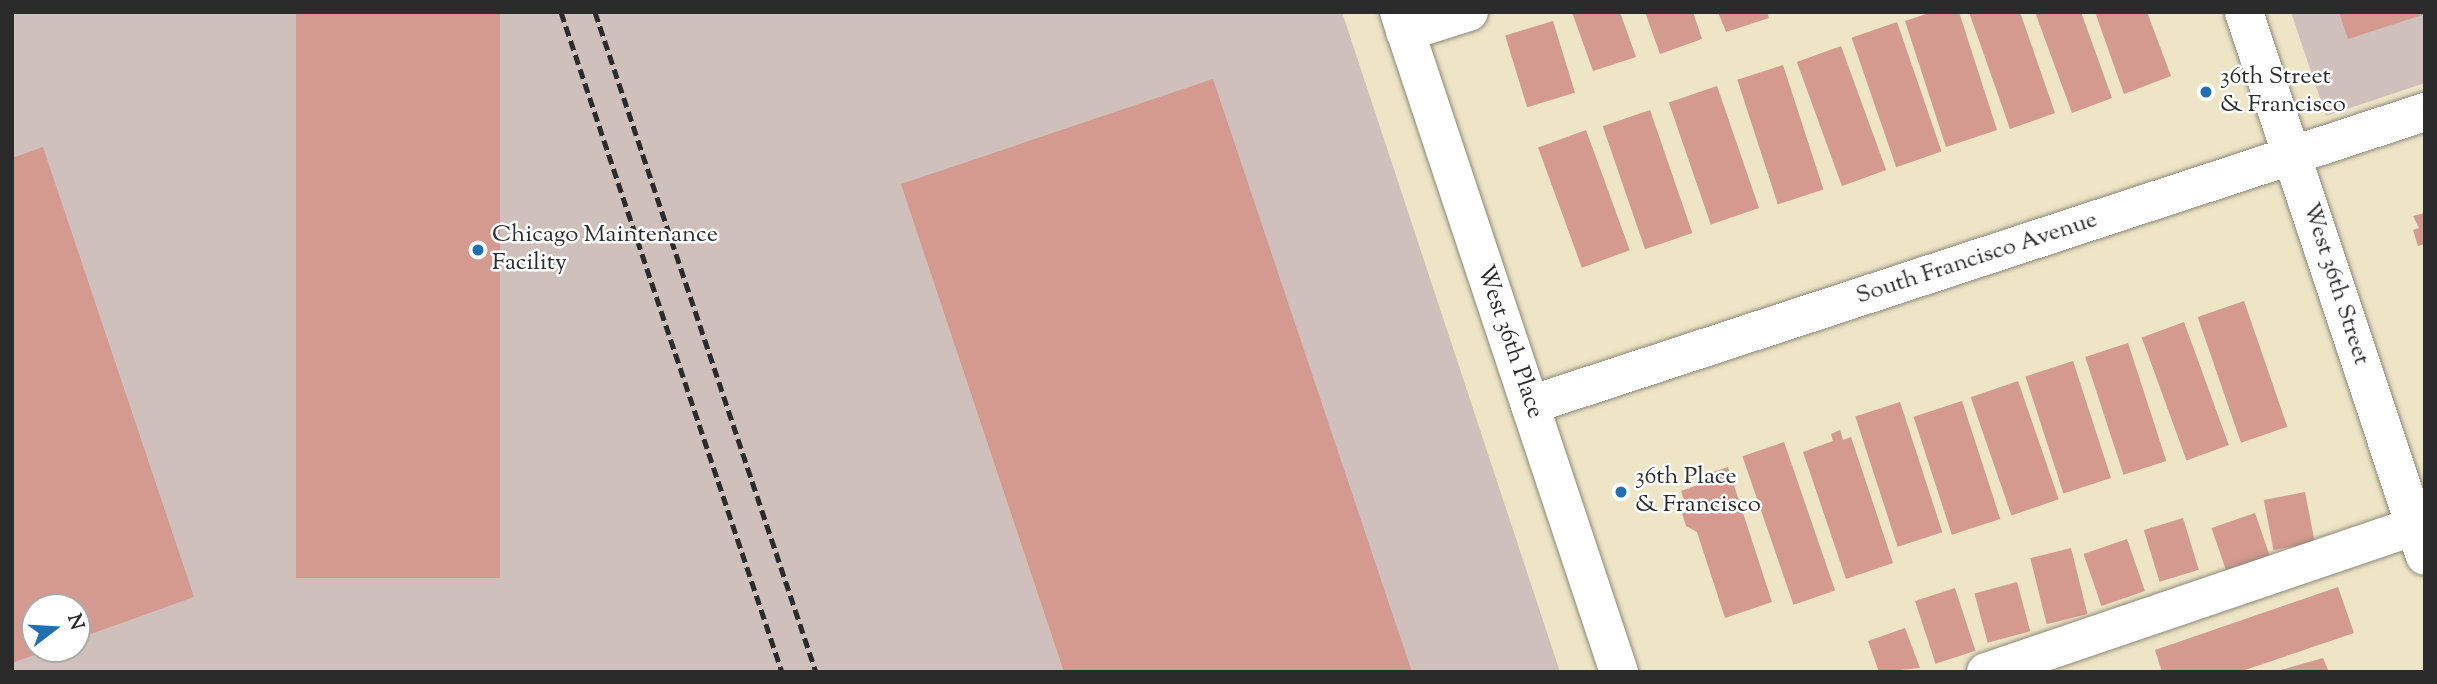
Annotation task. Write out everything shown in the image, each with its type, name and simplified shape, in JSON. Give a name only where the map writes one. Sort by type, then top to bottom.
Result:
[{"type":"street","points":[[1402,22],[1469,12]]},
{"type":"street","name":"West 36th Street","points":[[2244,12],[2420,541]]},
{"type":"street","name":"West 36th Place","points":[[1402,22],[1619,672]]},
{"type":"street","name":"South Francisco Avenue","points":[[1530,405],[2425,112]]},
{"type":"street","points":[[1986,672],[2043,663],[2420,541]]},
{"type":"shaded area","points":[[12,12],[1342,12],[1560,672],[12,672]]},
{"type":"shaded area","points":[[2291,12],[2425,12],[2425,83],[2326,116]]},
{"type":"building","points":[[296,12],[500,12],[500,578],[296,578]]},
{"type":"building","points":[[1572,12],[1620,12],[1636,57],[1593,71]]},
{"type":"building","points":[[1645,12],[1693,12],[1702,39],[1660,54]]},
{"type":"building","points":[[1718,12],[1767,12],[1769,18],[1726,32]]},
{"type":"building","points":[[1932,12],[1959,12],[1997,130],[1946,147],[1905,21]]},
{"type":"building","points":[[1969,12],[2020,12],[2055,113],[2010,129]]},
{"type":"building","points":[[2035,12],[2081,12],[2112,98],[2072,113]]},
{"type":"building","points":[[2095,12],[2147,12],[2171,76],[2124,94]]},
{"type":"building","points":[[2339,12],[2425,12],[2425,14],[2348,39]]},
{"type":"building","points":[[1553,21],[1575,93],[1527,107],[1505,36]]},
{"type":"building","points":[[1897,22],[1942,152],[1896,167],[1852,38]]},
{"type":"building","points":[[1841,46],[1886,170],[1842,186],[1797,62]]},
{"type":"building","points":[[1783,65],[1823,190],[1778,204],[1737,80]]},
{"type":"building","points":[[1213,79],[1412,672],[1064,672],[901,184]]},
{"type":"building","points":[[1717,86],[1759,208],[1711,225],[1669,103]]},
{"type":"building","points":[[1650,110],[1692,233],[1645,249],[1603,126]]},
{"type":"building","points":[[1586,130],[1630,250],[1582,268],[1538,147]]},
{"type":"building","points":[[43,147],[194,597],[91,634],[91,593],[21,593],[21,660],[12,663],[12,158]]},
{"type":"building","points":[[2425,213],[2425,244],[2418,246],[2413,230],[2419,228],[2413,216]]},
{"type":"building","points":[[2244,301],[2287,427],[2241,443],[2198,317]]},
{"type":"building","points":[[2184,322],[2229,445],[2187,460],[2142,337]]},
{"type":"building","points":[[2128,343],[2166,461],[2124,475],[2085,357]]},
{"type":"building","points":[[2073,361],[2111,478],[2063,493],[2025,376]]},
{"type":"building","points":[[2018,381],[2059,499],[2011,515],[1971,397]]},
{"type":"building","points":[[1962,401],[2000,519],[1952,535],[1913,417]]},
{"type":"building","points":[[1900,402],[1942,532],[1898,547],[1855,417]]},
{"type":"building","points":[[1840,430],[1843,440],[1851,437],[1893,563],[1846,579],[1803,452],[1833,441],[1831,434]]},
{"type":"building","points":[[1784,442],[1835,590],[1794,605],[1742,456]]},
{"type":"building","points":[[1728,467],[1772,602],[1725,618],[1697,532],[1686,526],[1681,510],[1687,508],[1681,491],[1715,479],[1713,472]]},
{"type":"building","points":[[2305,492],[2315,542],[2274,550],[2264,500]]},
{"type":"building","points":[[2255,513],[2270,556],[2226,571],[2212,528]]},
{"type":"building","points":[[2183,518],[2199,570],[2160,582],[2144,530]]},
{"type":"building","points":[[2127,539],[2145,591],[2101,606],[2084,554]]},
{"type":"building","points":[[2071,548],[2087,614],[2047,624],[2030,558]]},
{"type":"building","points":[[2017,582],[2030,631],[1988,643],[1974,593]]},
{"type":"building","points":[[2338,587],[2354,633],[2239,672],[2162,672],[2155,650]]},
{"type":"building","points":[[1955,588],[1975,651],[1935,664],[1915,601]]},
{"type":"building","points":[[1905,628],[1920,668],[1879,672],[1868,641]]},
{"type":"building","points":[[2323,658],[2329,672],[2277,671]]},
{"type":"railway","points":[[561,12],[782,672]]},
{"type":"railway","points":[[595,12],[816,672]]},
{"type":"place","name":"36th Street & Francisco","points":[[2206,92]]},
{"type":"place","name":"Chicago Maintenance Facility","points":[[478,250]]},
{"type":"place","name":"36th Place & Francisco","points":[[1621,492]]}]
